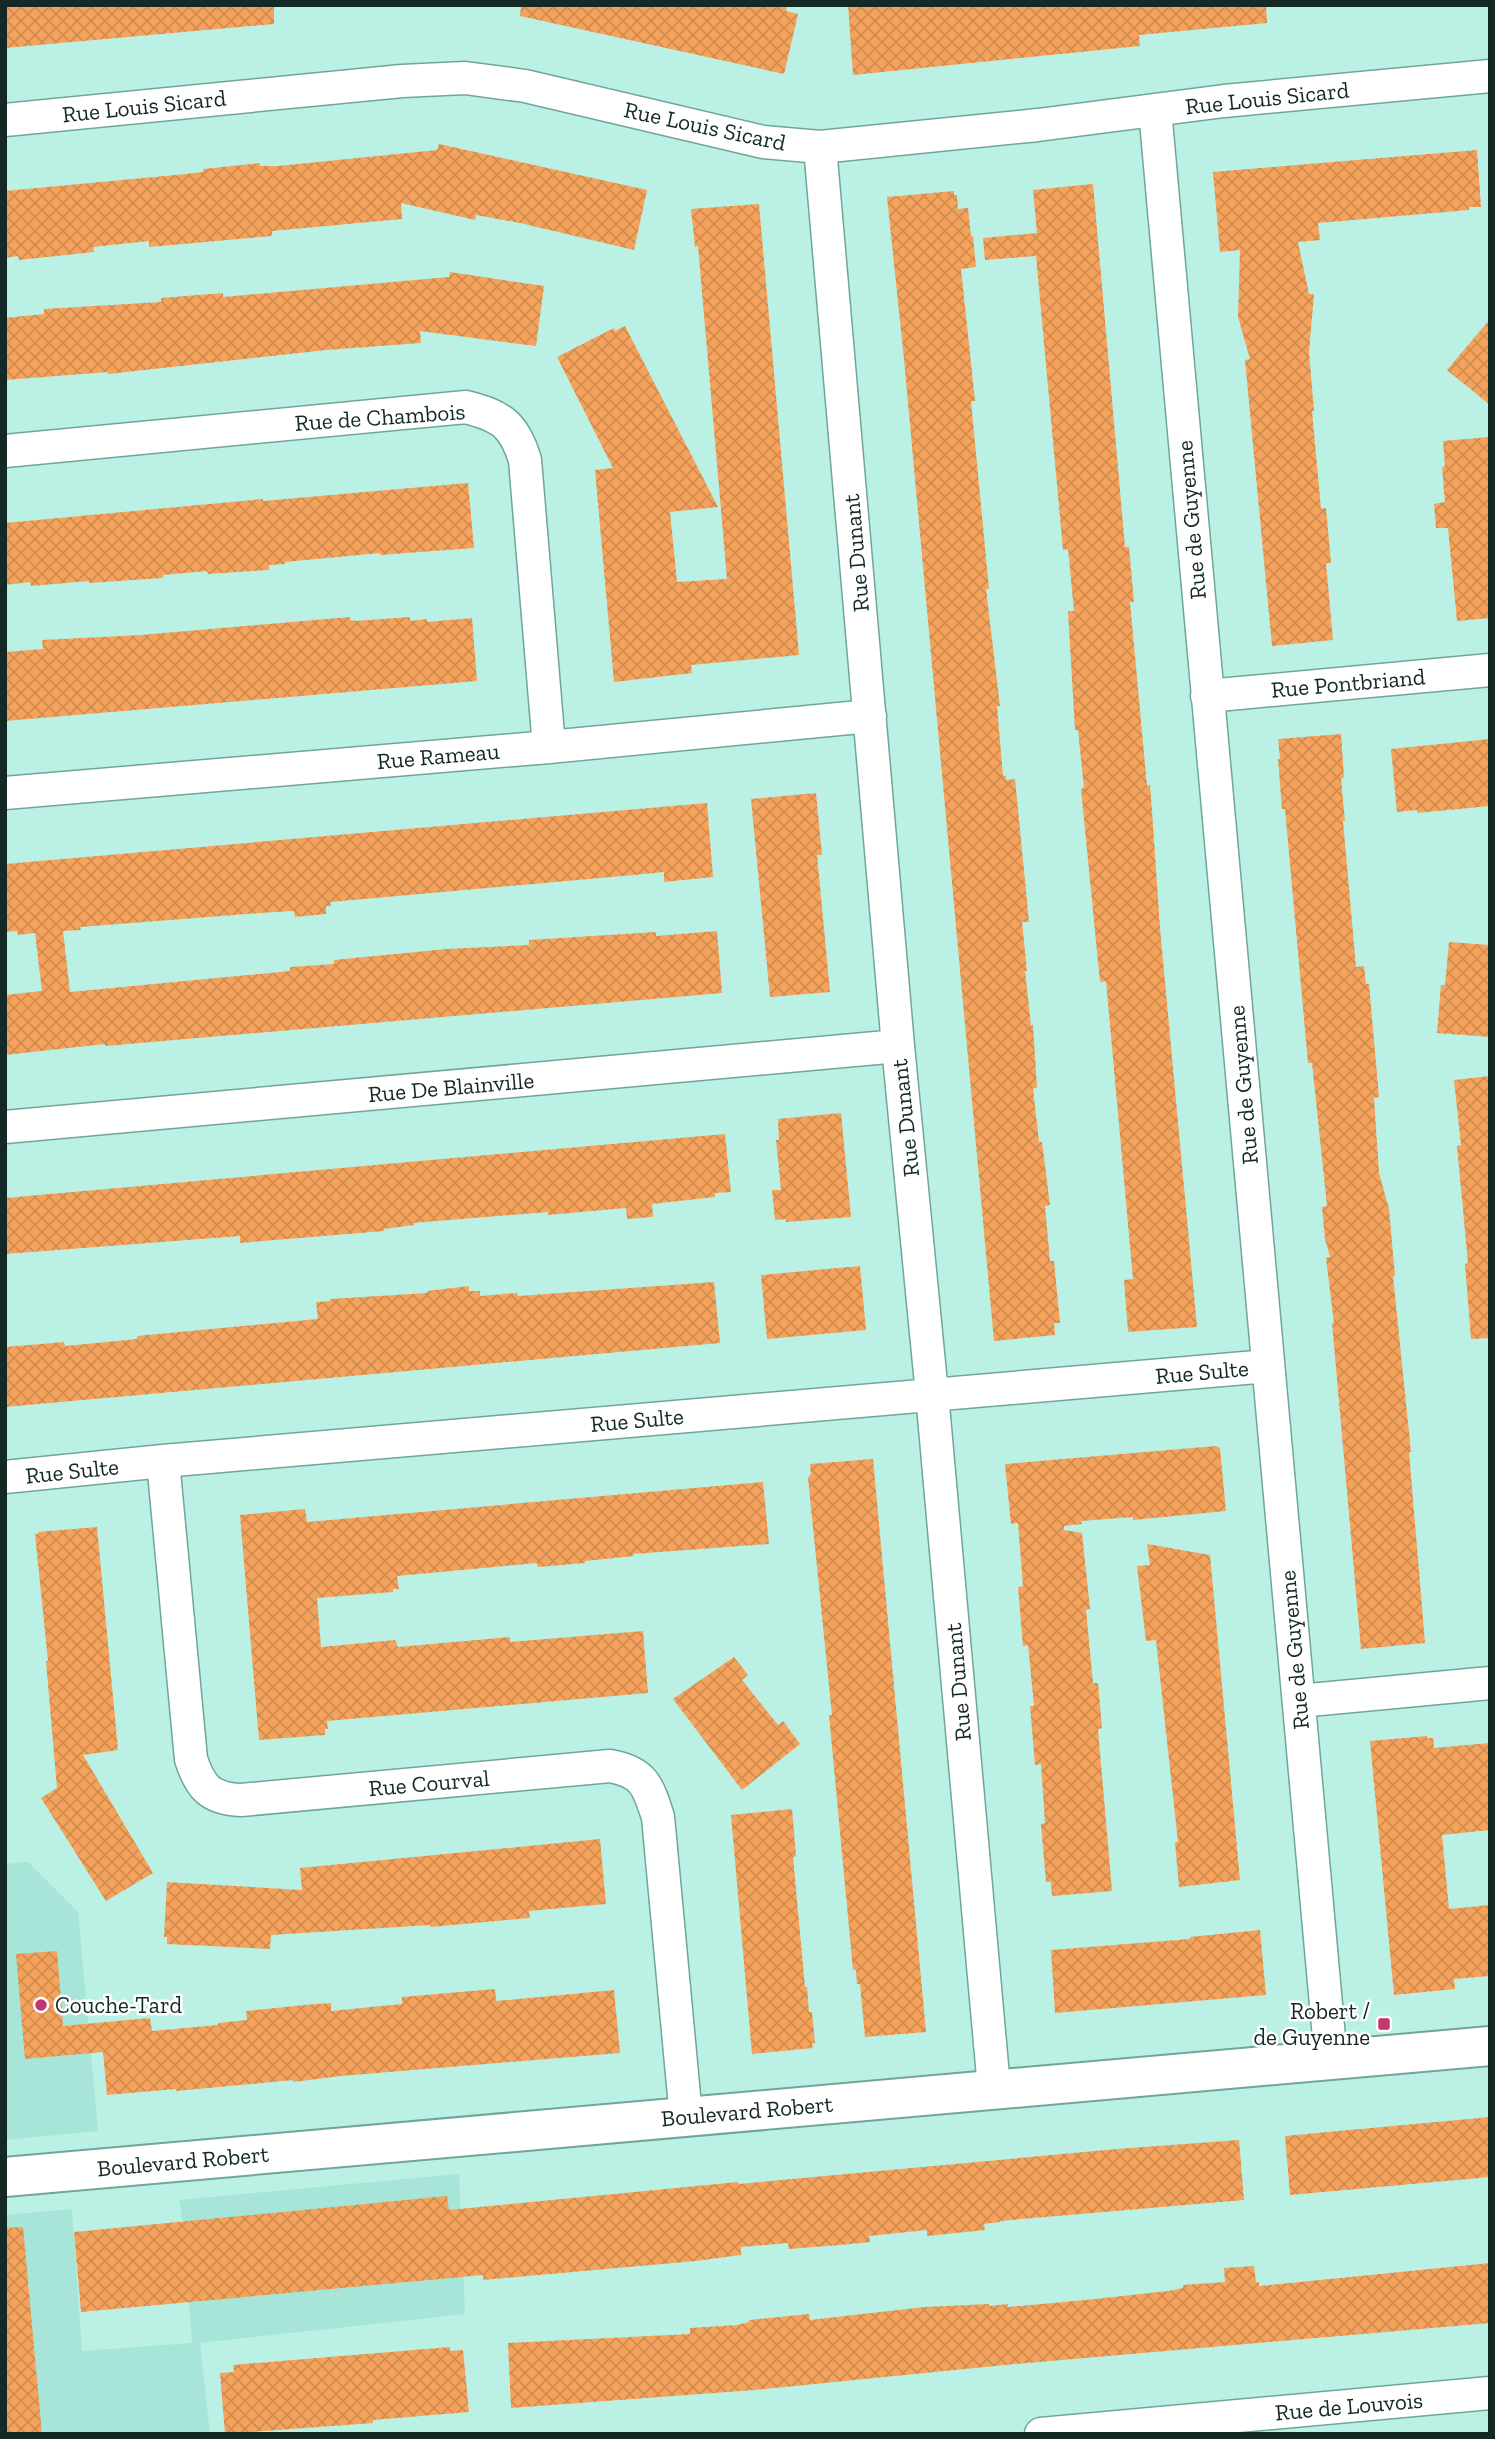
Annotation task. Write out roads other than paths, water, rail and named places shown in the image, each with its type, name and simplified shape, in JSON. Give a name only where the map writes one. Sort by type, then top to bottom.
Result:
[{"type":"street","name":"Rue Louis Sicard","points":[[5,120],[402,81],[465,78],[525,86],[762,142],[820,147],[1038,125],[1224,101],[1490,76]]},
{"type":"street","name":"Rue de Guyenne","points":[[1155,110],[1331,2060]]},
{"type":"street","name":"Rue Dunant","points":[[820,147],[898,1046],[994,2088]]},
{"type":"street","name":"Rue de Chambois","points":[[5,451],[466,407],[488,412],[507,423],[519,439],[525,460],[549,747]]},
{"type":"street","name":"Rue Pontbriand","points":[[1207,696],[1490,670]]},
{"type":"street","name":"Rue Rameau","points":[[5,793],[549,747],[870,716]]},
{"type":"street","name":"Rue De Blainville","points":[[5,1127],[898,1046]]},
{"type":"street","name":"Rue Sulte","points":[[5,1477],[163,1461],[1268,1366]]},
{"type":"street","name":"Rue Courval","points":[[163,1461],[191,1759],[197,1779],[209,1792],[225,1800],[241,1800],[610,1766],[629,1770],[643,1782],[652,1797],[657,1816],[686,2117]]},
{"type":"street","points":[[1299,1701],[1490,1683]]},
{"type":"street","name":"Boulevard Robert","points":[[5,2177],[1490,2046]]},
{"type":"street","name":"Rue de Louvois","points":[[1041,2434],[1490,2393]]},
{"type":"place","name":"Couche-Tard","points":[[41,2005]]},
{"type":"place","name":"Robert / de Guyenne","points":[[1384,2024]]}]
